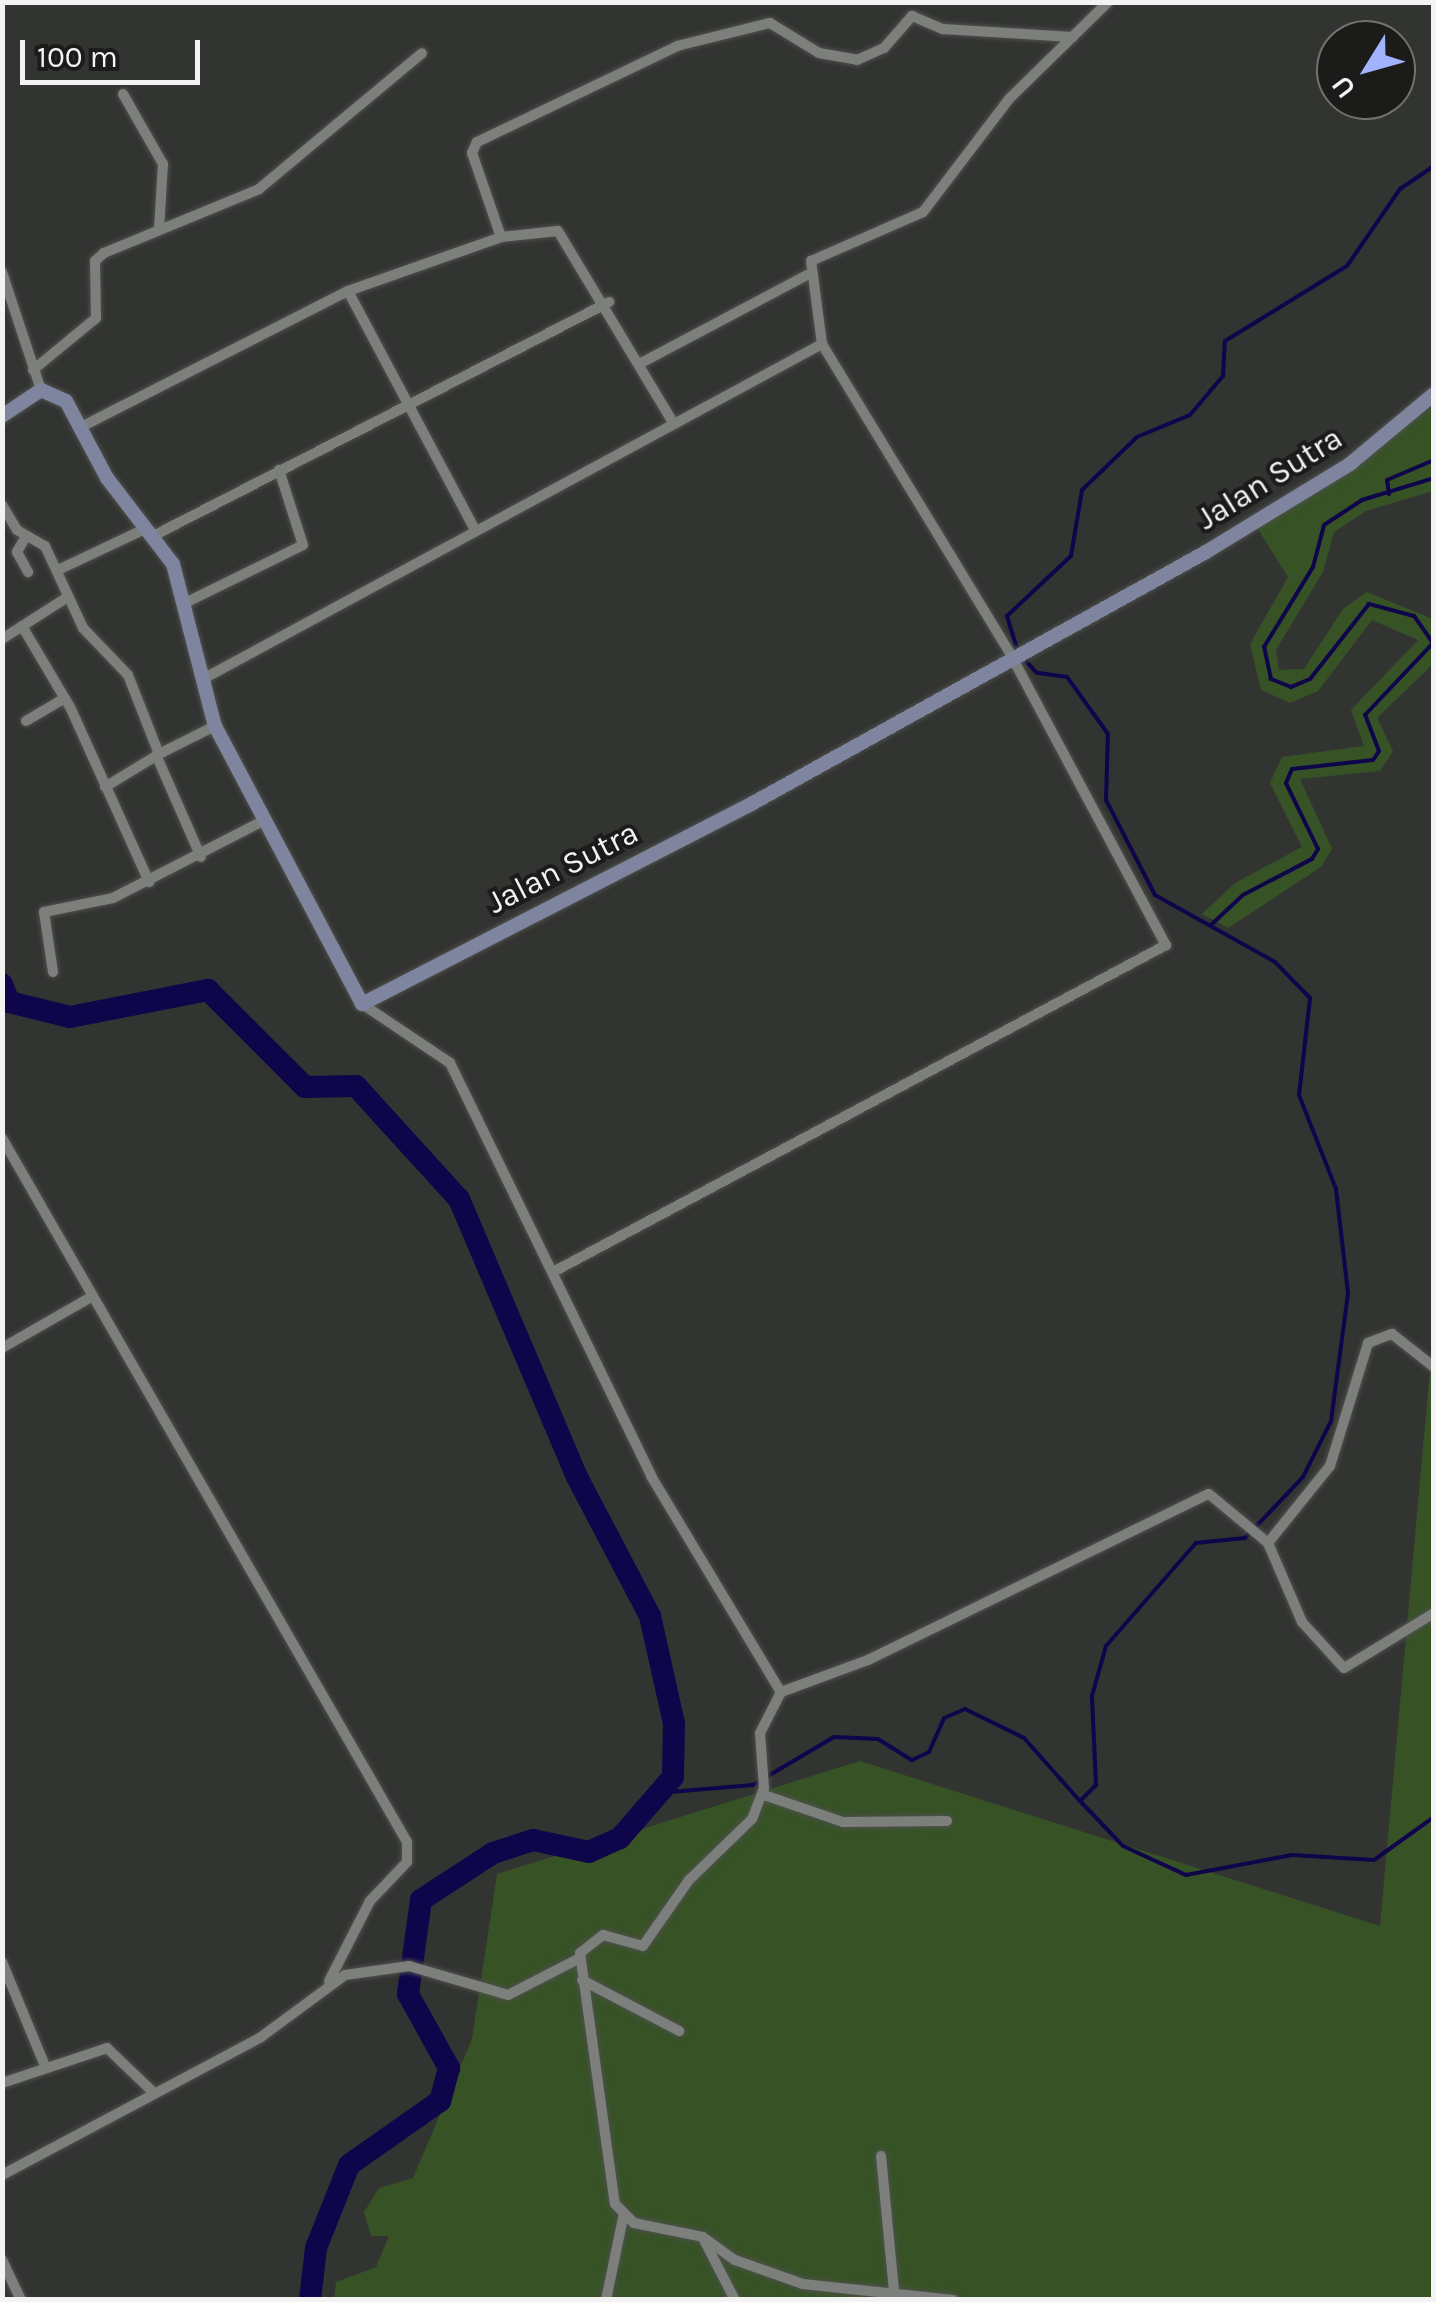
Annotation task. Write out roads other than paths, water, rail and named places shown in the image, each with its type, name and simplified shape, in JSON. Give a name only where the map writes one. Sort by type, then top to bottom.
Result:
[{"type":"street","points":[[641,363],[807,275],[817,256],[936,200],[1010,98],[1108,2]]},
{"type":"street","points":[[502,237],[474,160],[477,142],[677,46],[770,23],[818,54],[857,60],[884,48],[912,16],[943,28],[1073,37]]},
{"type":"street","points":[[33,370],[102,309],[95,261],[159,229],[259,189],[422,53]]},
{"type":"street","points":[[123,94],[162,164],[159,229]]},
{"type":"street","points":[[81,427],[202,358],[348,291],[502,237],[563,233],[609,302],[672,421]]},
{"type":"street","points":[[2,272],[41,390],[66,401],[150,532],[185,603],[215,726],[362,1004],[440,1048],[651,1476],[781,1692]]},
{"type":"street","points":[[553,1272],[1166,945],[1017,654],[822,344],[807,275]]},
{"type":"street","points":[[348,291],[407,410],[474,530]]},
{"type":"street","points":[[58,570],[150,532],[407,410],[609,302]]},
{"type":"street","points":[[203,679],[672,421],[822,344]]},
{"type":"street","points":[[2,416],[41,390]]},
{"type":"street","name":"Jalan Sutra","points":[[362,1004],[1017,654],[1332,476],[1434,394]]},
{"type":"street","points":[[185,603],[303,545],[280,470]]},
{"type":"street","points":[[2,505],[25,538],[42,543],[68,597],[128,675],[201,857]]},
{"type":"street","points":[[25,538],[17,552],[28,572]]},
{"type":"street","points":[[2,638],[68,597]]},
{"type":"street","points":[[22,626],[65,698],[148,882]]},
{"type":"street","points":[[26,721],[65,698]]},
{"type":"street","points":[[105,787],[215,726]]},
{"type":"street","points":[[53,972],[44,912],[148,882],[263,821]]},
{"type":"street","points":[[2,1138],[407,1842],[407,1862],[362,1913],[329,1981],[261,2036],[2,2175]]},
{"type":"street","points":[[2,1348],[91,1297]]},
{"type":"street","points":[[1268,1544],[1330,1466],[1368,1343],[1392,1334],[1434,1367]]},
{"type":"street","points":[[606,2300],[623,2218],[591,2080],[580,1958],[585,1942],[603,1935],[644,1946],[764,1791],[760,1733],[781,1692],[946,1623],[1188,1500],[1221,1497],[1268,1544],[1302,1622],[1344,1668],[1434,1613]]},
{"type":"street","points":[[764,1791],[843,1822],[947,1821]]},
{"type":"street","points":[[329,1981],[387,1967],[410,1966],[508,1995],[580,1958]]},
{"type":"street","points":[[2,1962],[46,2066]]},
{"type":"street","points":[[582,1980],[679,2031]]},
{"type":"street","points":[[2,2083],[107,2048],[152,2092]]},
{"type":"street","points":[[881,2156],[894,2292]]},
{"type":"street","points":[[623,2218],[702,2236],[735,2260],[803,2284],[953,2300]]},
{"type":"street","points":[[702,2236],[735,2300]]},
{"type":"street","points":[[2,2260],[21,2300]]},
{"type":"waterway","points":[[1018,652],[1007,616],[1071,556],[1082,490],[1137,437],[1190,415],[1223,376],[1225,341],[1347,266],[1400,189],[1434,166]]},
{"type":"waterway","points":[[1389,494],[1387,480],[1434,460]]},
{"type":"waterway","points":[[1212,924],[1243,895],[1312,859],[1318,849],[1286,783],[1292,769],[1373,760],[1379,751],[1365,715],[1433,643],[1414,616],[1369,604],[1310,679],[1291,687],[1271,679],[1264,647],[1313,567],[1324,525],[1362,500],[1434,478]]},
{"type":"waterway","points":[[659,1793],[753,1785],[834,1737],[878,1739],[912,1760],[929,1752],[944,1718],[965,1709],[1024,1738],[1080,1801],[1096,1785],[1092,1696],[1106,1646],[1196,1543],[1245,1538],[1303,1477],[1331,1421],[1348,1293],[1336,1189],[1299,1095],[1310,998],[1275,962],[1155,895],[1106,800],[1108,734],[1067,677],[1037,673],[1024,659]]},
{"type":"waterway","points":[[2,984],[9,1002],[70,1017],[208,990],[305,1087],[356,1086],[459,1199],[577,1477],[650,1616],[674,1723],[673,1777],[620,1838],[589,1852],[533,1840],[493,1853],[421,1900],[408,1994],[449,2068],[440,2101],[349,2165],[316,2248],[310,2300]]},
{"type":"waterway","points":[[1081,1802],[1123,1846],[1186,1875],[1292,1855],[1374,1860],[1434,1817]]}]
